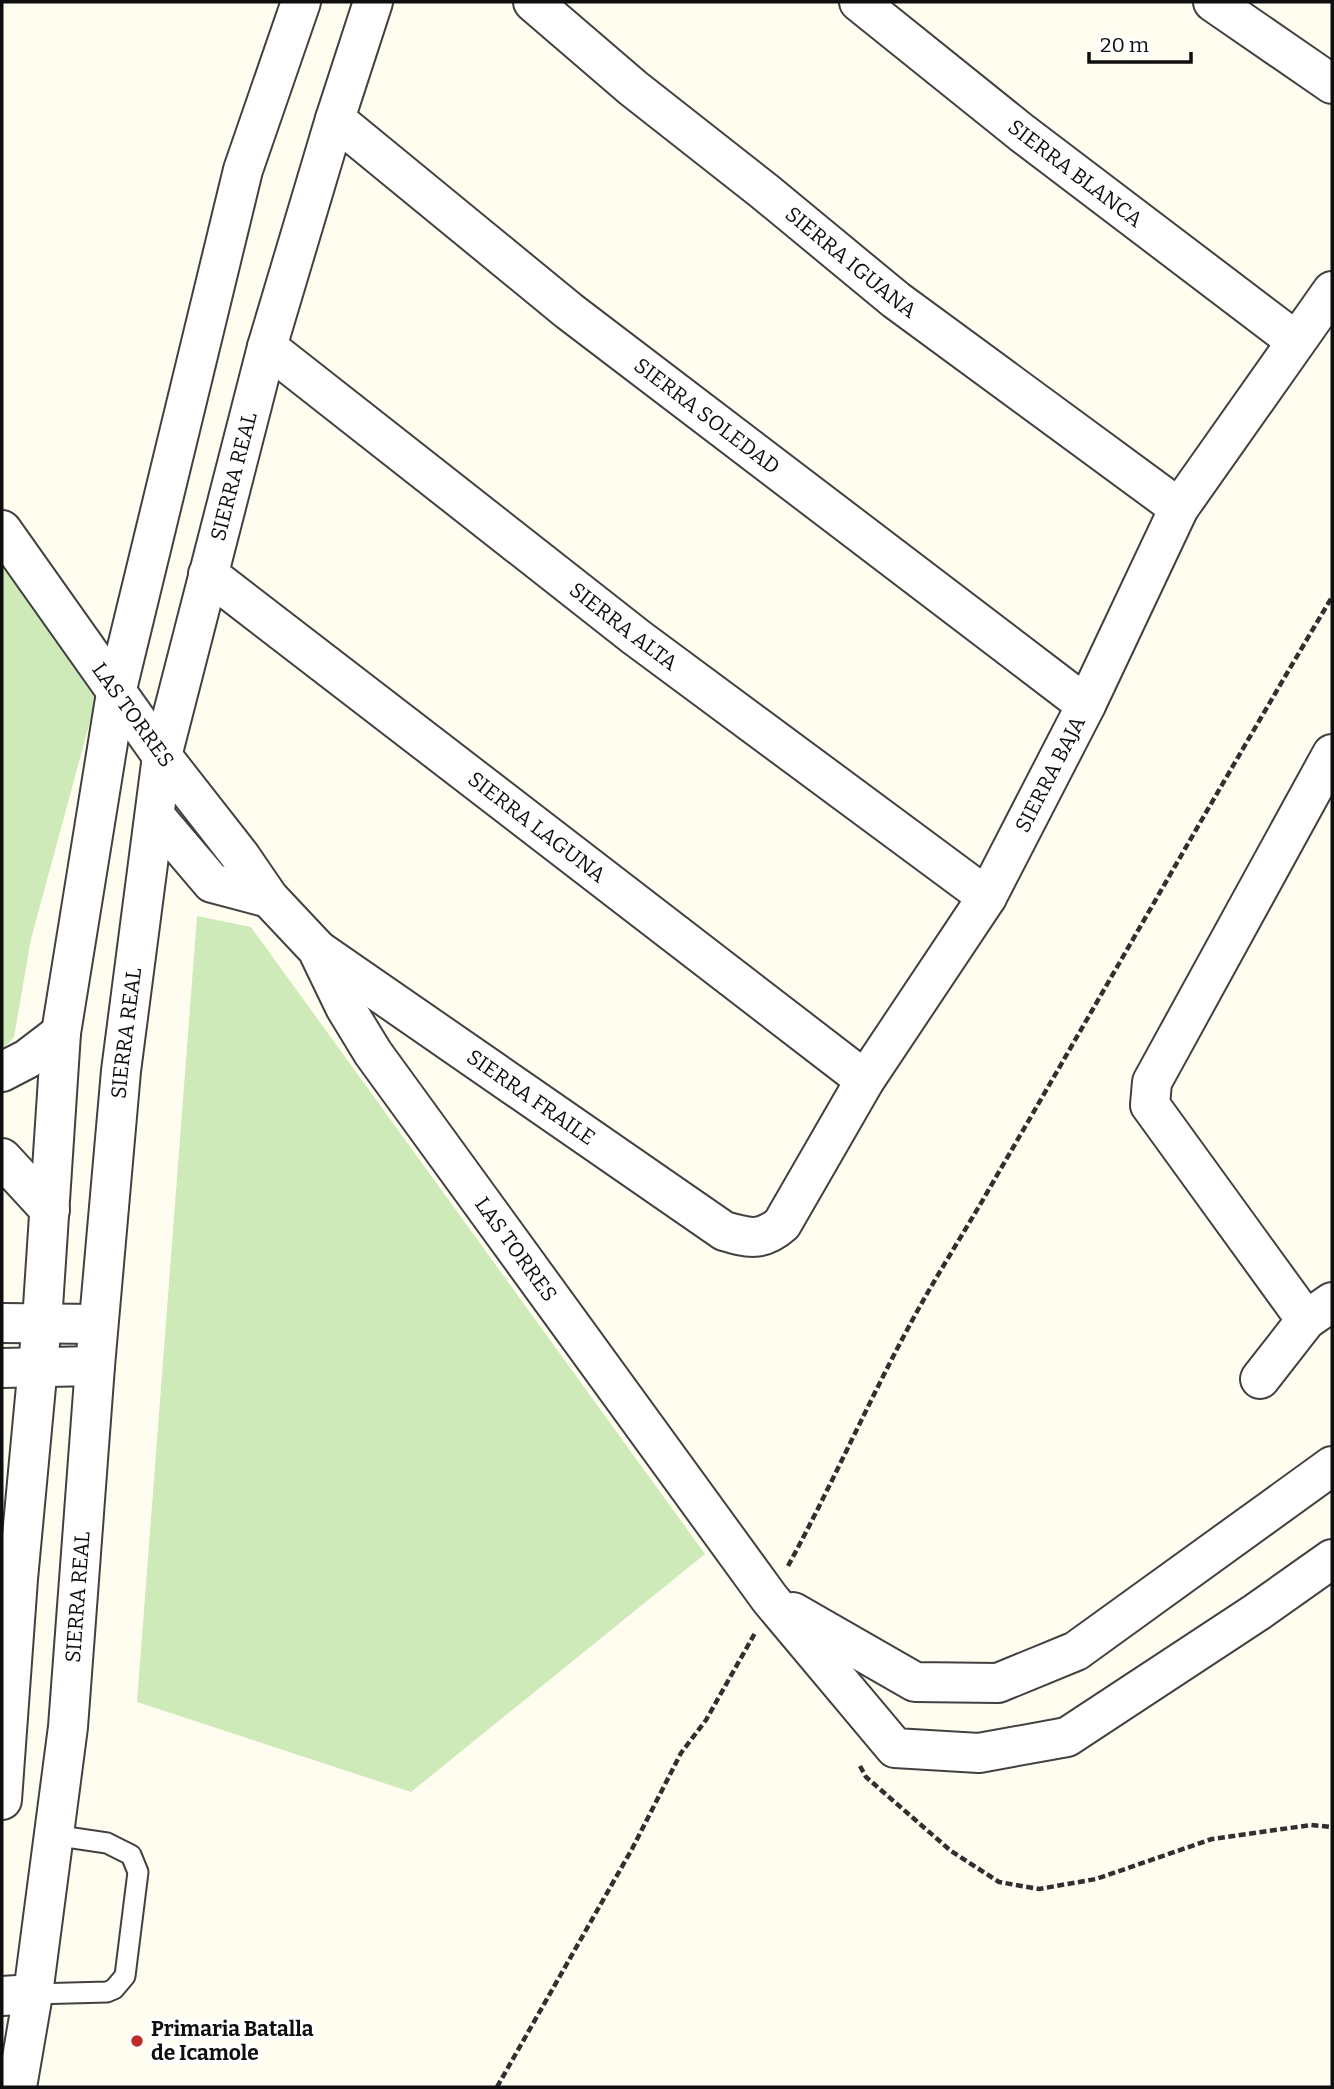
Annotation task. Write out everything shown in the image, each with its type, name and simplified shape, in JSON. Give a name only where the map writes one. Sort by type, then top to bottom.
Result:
[{"type":"street","points":[[2,1800],[19,1368],[42,1322],[61,1033],[116,692],[243,170],[301,2]]},
{"type":"street","name":"SIERRA REAL","points":[[17,2087],[17,1995],[53,1835],[68,1727],[95,1366],[121,1071],[162,756],[267,347],[373,2]]},
{"type":"street","name":"SIERRA IGUANA","points":[[533,2],[633,88],[764,191],[895,300],[1179,508]]},
{"type":"street","name":"SIERRA BLANCA","points":[[859,2],[1022,133],[1296,341]]},
{"type":"street","points":[[1213,2],[1332,84]]},
{"type":"street","name":"SIERRA SOLEDAD","points":[[335,119],[569,312],[1086,705]]},
{"type":"street","name":"SIERRA BAJA","points":[[747,1238],[771,1233],[782,1224],[865,1080],[987,897],[1086,705],[1179,508],[1332,291]]},
{"type":"street","name":"SIERRA ALTA","points":[[267,347],[636,636],[987,897]]},
{"type":"street","name":"LAS TORRES","points":[[2,530],[162,756],[241,857],[269,898],[317,949],[345,1007],[373,1053],[770,1599],[895,1748],[979,1753],[1067,1737],[1257,1612],[1332,1559]]},
{"type":"street","name":"SIERRA LAGUNA","points":[[208,574],[865,1080]]},
{"type":"street","points":[[1260,1379],[1319,1311],[1150,1105],[1152,1082],[1332,754]]},
{"type":"street","points":[[155,816],[212,883],[269,898]]},
{"type":"street","name":"SIERRA FRAILE","points":[[317,949],[724,1231],[747,1238]]},
{"type":"street","points":[[2,1072],[27,1059],[61,1033]]},
{"type":"street","points":[[2,1158],[50,1210]]},
{"type":"street","points":[[2,1323],[99,1324]]},
{"type":"street","points":[[19,1368],[95,1366]]},
{"type":"street","points":[[770,1599],[915,1682],[998,1683],[1076,1651],[1332,1466]]},
{"type":"lane","points":[[17,1995],[107,1992],[114,1989],[125,1976],[138,1872],[131,1855],[107,1843],[53,1835]]},
{"type":"path","points":[[497,2087],[632,1849],[681,1753],[706,1720],[756,1631],[770,1599],[828,1493],[887,1367],[928,1293],[1332,597]]},
{"type":"path","points":[[855,1756],[866,1777],[951,1851],[999,1882],[1039,1889],[1097,1879],[1212,1839],[1311,1825],[1332,1827]]},
{"type":"green space","points":[[2,561],[96,699],[31,939],[14,1037],[2,1050]]},
{"type":"green space","points":[[197,916],[251,927],[705,1554],[411,1792],[137,1702]]},
{"type":"place","name":"Primaria Batalla de Icamole","points":[[137,2041]]}]
